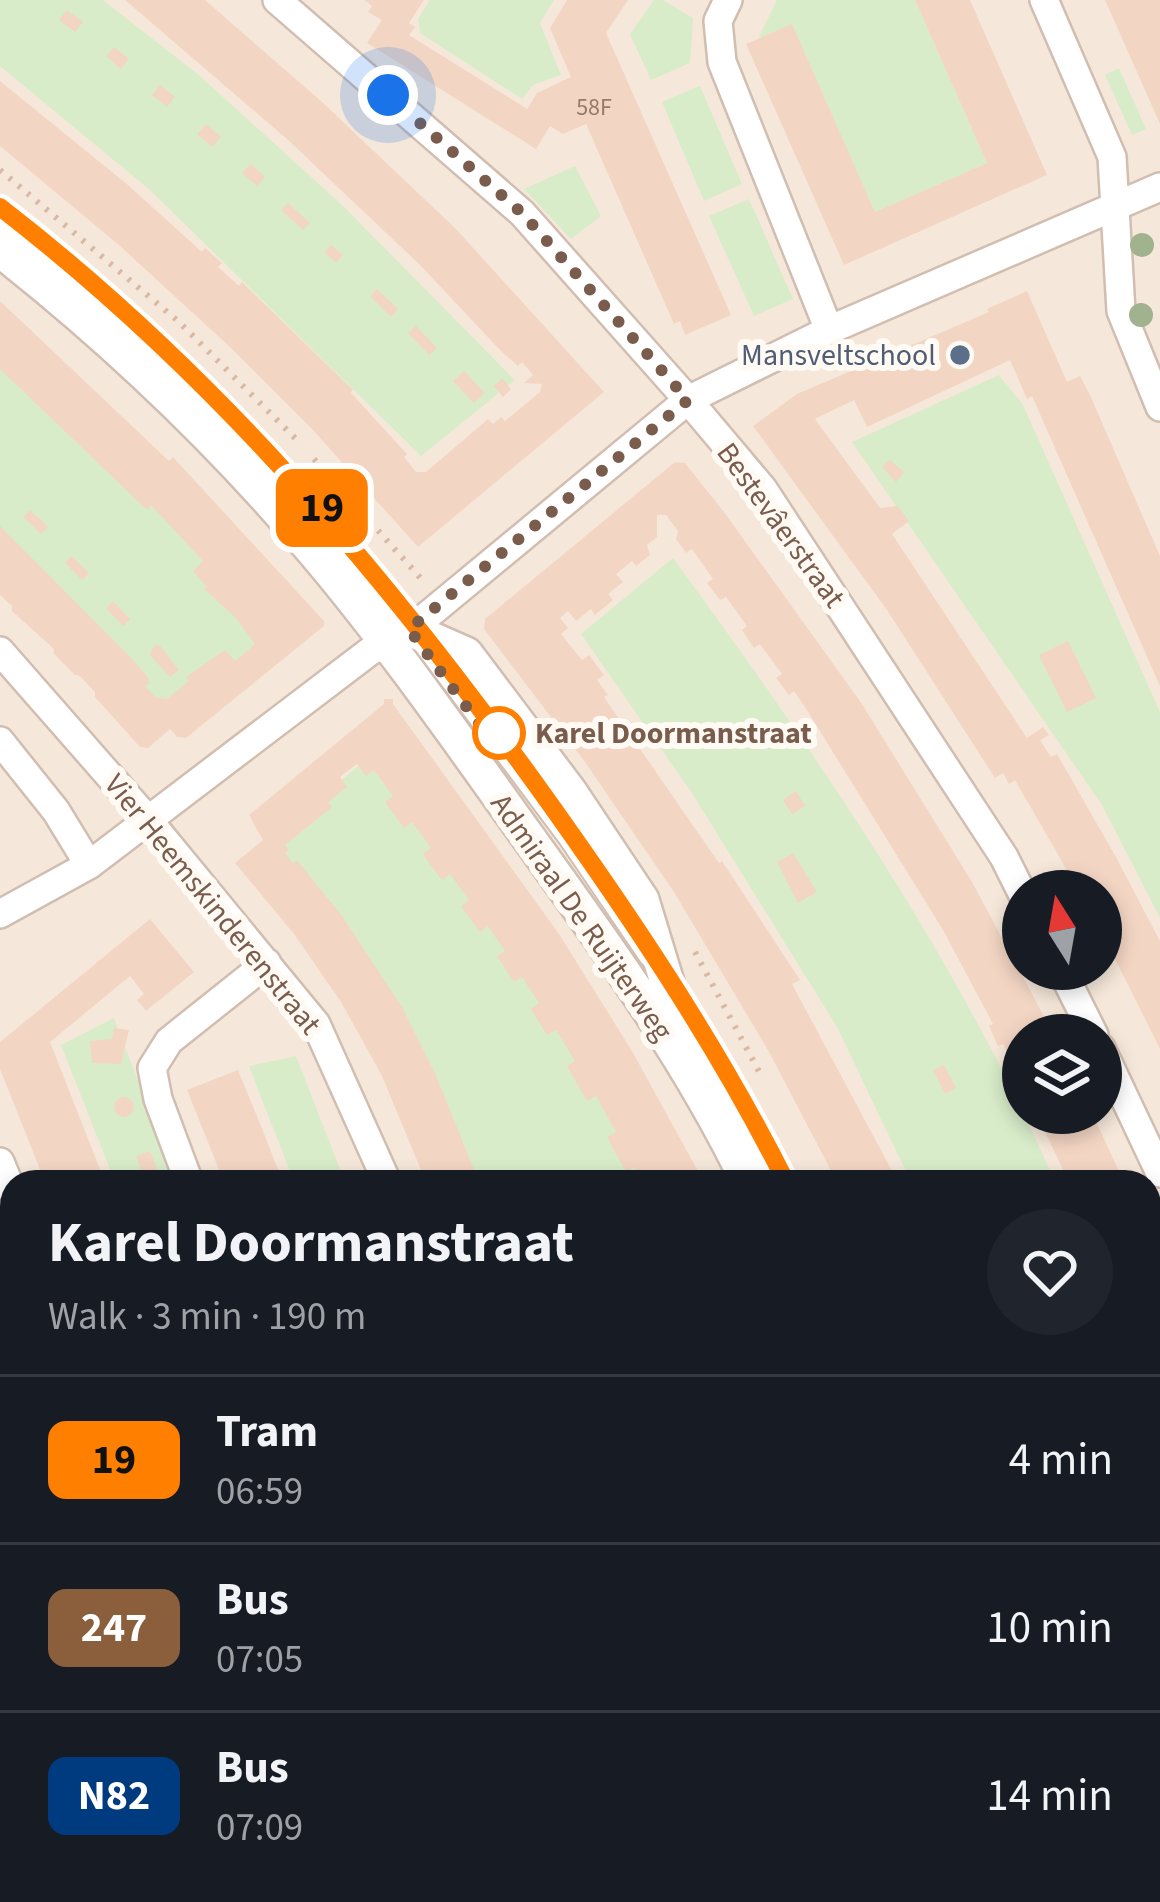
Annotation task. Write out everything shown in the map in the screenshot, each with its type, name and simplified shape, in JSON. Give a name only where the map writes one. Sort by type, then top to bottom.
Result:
[{"type":"street","points":[[728,0],[718,21],[722,62],[829,331]]},
{"type":"street","points":[[1044,0],[1112,157],[1121,311],[1160,407]]},
{"type":"street","name":"Bestevâerstraat","points":[[286,2],[522,213],[763,489],[1010,870]]},
{"type":"street","points":[[0,914],[89,865],[397,636],[688,400],[829,331],[1160,187]]},
{"type":"street","name":"Admiraal De Ruijterweg","points":[[0,217],[133,330],[275,469],[397,636],[602,940],[675,1051],[741,1170]]},
{"type":"street","name":"Admiraal De Ruijterweg","points":[[0,250],[201,431],[397,636],[466,654],[570,792],[642,900],[670,992],[771,1170]]},
{"type":"street","name":"Vier Heemskinderenstraat","points":[[0,651],[149,821],[316,1024],[382,1170]]},
{"type":"street","points":[[0,742],[56,811],[89,865]]},
{"type":"street","points":[[184,1170],[152,1068],[169,1041],[267,963]]},
{"type":"street","points":[[1122,1093],[1158,1170]]},
{"type":"shaded area","points":[[0,0],[1160,0],[1160,1170],[0,1170]]},
{"type":"green space","points":[[0,0],[103,0],[200,76],[343,206],[515,380],[421,456],[150,190],[0,66]]},
{"type":"green space","points":[[430,0],[554,0],[540,23],[561,75],[533,85],[522,99],[420,33],[418,19]]},
{"type":"green space","points":[[654,0],[663,0],[693,18],[690,63],[651,80],[630,34]]},
{"type":"green space","points":[[777,0],[915,0],[987,163],[875,212],[792,25],[758,39]]},
{"type":"green space","points":[[1119,68],[1146,129],[1132,135],[1105,75]]},
{"type":"green space","points":[[700,86],[742,184],[704,201],[662,102]]},
{"type":"green space","points":[[575,166],[601,216],[571,239],[524,189]]},
{"type":"green space","points":[[749,199],[793,299],[754,316],[709,216]]},
{"type":"green space","points":[[0,345],[282,624],[167,715],[0,540]]},
{"type":"green space","points":[[999,375],[1023,405],[1160,712],[1160,918],[1102,805],[852,442]]},
{"type":"green space","points":[[673,558],[780,707],[929,938],[1002,1072],[1002,1134],[1032,1134],[1049,1170],[905,1170],[837,1027],[692,793],[581,634]]},
{"type":"green space","points":[[371,755],[529,945],[655,1170],[442,1170],[268,843]]},
{"type":"green space","points":[[114,1018],[172,1170],[110,1170],[61,1045]]},
{"type":"green space","points":[[296,1056],[340,1170],[289,1170],[249,1066]]},
{"type":"building","points":[[125,0],[205,0],[456,229],[604,392],[418,547],[231,348],[120,246],[0,146],[0,81],[202,252],[205,248],[222,263],[218,267],[239,286],[242,282],[353,390],[407,454],[404,457],[416,472],[426,472],[488,419],[493,424],[501,417],[505,421],[540,392],[542,384],[524,383],[533,375],[522,362],[518,366],[501,351],[420,265],[287,139]]},
{"type":"building","points":[[364,0],[424,0],[409,23],[415,27],[409,35],[527,109],[537,93],[571,77],[550,28],[567,0],[628,0],[606,33],[731,315],[685,335],[680,321],[674,324],[586,124],[563,134],[550,126],[536,149],[367,43],[382,20],[368,12],[372,6]]},
{"type":"building","points":[[915,0],[970,0],[1047,175],[844,265],[746,44],[792,24],[875,212],[987,163]]},
{"type":"building","points":[[1105,0],[1160,0],[1160,124],[1133,63]]},
{"type":"building","points":[[67,10],[83,22],[75,32],[59,20]]},
{"type":"building","points":[[114,47],[129,59],[121,69],[106,56]]},
{"type":"building","points":[[160,85],[175,97],[167,107],[152,95]]},
{"type":"building","points":[[206,124],[221,137],[212,147],[197,134]]},
{"type":"building","points":[[251,164],[265,177],[257,186],[242,173]]},
{"type":"building","points":[[288,203],[310,223],[303,230],[281,210]]},
{"type":"building","points":[[331,245],[343,255],[336,263],[324,252]]},
{"type":"building","points":[[377,289],[398,309],[391,317],[370,296]]},
{"type":"building","points":[[1027,291],[1067,382],[1080,376],[1090,395],[1160,556],[1160,686],[1032,396],[1027,399],[1010,360],[867,427],[854,400],[815,419],[880,508],[898,506],[909,521],[892,534],[1027,738],[1043,727],[1049,735],[1040,740],[1051,757],[1057,754],[1117,859],[1160,941],[1160,1049],[1122,973],[1122,870],[1067,870],[1015,780],[1009,784],[1003,773],[995,778],[887,610],[753,426],[797,394],[989,312],[987,309]]},
{"type":"building","points":[[0,301],[169,461],[173,457],[324,621],[324,626],[186,738],[170,729],[148,748],[140,747],[95,692],[0,595],[0,526],[134,661],[147,676],[150,683],[145,686],[155,697],[167,699],[189,681],[186,677],[225,650],[235,661],[255,644],[236,618],[204,589],[207,587],[193,571],[203,561],[151,505],[147,510],[0,369]]},
{"type":"building","points":[[416,326],[437,348],[429,355],[408,333]]},
{"type":"building","points":[[464,371],[485,393],[474,403],[453,381]]},
{"type":"building","points":[[502,378],[511,389],[503,397],[494,386]]},
{"type":"building","points":[[890,460],[904,472],[896,482],[882,467]]},
{"type":"building","points":[[675,462],[685,463],[862,704],[972,882],[1002,938],[1002,990],[1030,990],[1043,1014],[1002,1014],[1002,1044],[998,1046],[989,1026],[993,1024],[943,930],[805,707],[776,678],[782,674],[760,644],[754,648],[742,630],[747,626],[726,597],[720,600],[707,583],[713,579],[692,549],[686,553],[666,515],[657,515],[657,537],[647,545],[650,555],[616,574],[623,582],[608,594],[613,600],[595,615],[591,609],[576,621],[568,611],[560,618],[568,628],[561,634],[582,660],[589,655],[604,675],[597,680],[608,695],[604,697],[719,863],[722,861],[800,980],[792,984],[892,1170],[831,1170],[769,1052],[674,892],[585,762],[484,629],[485,619]]},
{"type":"building","points":[[30,510],[48,527],[41,534],[23,517]]},
{"type":"building","points":[[71,556],[89,573],[82,580],[65,563]]},
{"type":"building","points":[[113,601],[130,619],[123,626],[106,608]]},
{"type":"building","points":[[1068,641],[1096,698],[1067,712],[1039,655]]},
{"type":"building","points":[[154,645],[179,670],[170,677],[150,655]]},
{"type":"building","points":[[384,699],[393,699],[559,934],[632,1051],[697,1170],[625,1170],[607,1137],[616,1132],[596,1096],[587,1101],[567,1066],[575,1061],[556,1030],[547,1035],[531,1009],[539,1003],[522,977],[514,982],[497,956],[505,951],[488,926],[480,932],[461,906],[469,900],[450,874],[442,880],[432,867],[423,854],[431,848],[412,822],[404,828],[385,802],[393,796],[374,770],[366,776],[357,764],[340,777],[347,787],[328,802],[332,807],[285,845],[289,850],[285,853],[293,863],[297,860],[342,916],[402,1007],[474,1170],[421,1170],[382,1076],[341,1002],[294,934],[235,863],[263,840],[249,815],[384,704]]},
{"type":"building","points":[[796,791],[805,806],[792,814],[783,800]]},
{"type":"building","points":[[793,853],[817,892],[798,903],[777,862]]},
{"type":"building","points":[[150,919],[194,972],[146,1011],[137,1000],[144,994],[130,976],[50,1042],[100,1170],[40,1170],[0,1069],[0,1042]]},
{"type":"building","points":[[114,1028],[129,1030],[121,1064],[92,1063],[90,1041],[112,1039]]},
{"type":"building","points":[[944,1065],[956,1088],[945,1094],[933,1070]]},
{"type":"building","points":[[238,1070],[278,1170],[219,1170],[187,1090]]},
{"type":"building","points":[[124,1097],[134,1107],[124,1117],[114,1107]]},
{"type":"building","points":[[1046,1134],[1102,1134],[1118,1170],[1063,1170]]},
{"type":"building","points":[[150,1151],[157,1169],[141,1170],[136,1156]]},
{"type":"tram line","points":[[0,207],[197,378],[271,452],[365,559],[503,740],[633,924],[698,1025],[779,1170]]},
{"type":"tram line","name":"19","points":[[0,207],[156,341],[250,430],[363,558],[574,837],[705,1034],[780,1170]]},
{"type":"place","name":"Mansveltschool","points":[[960,355]]},
{"type":"place","name":"Karel Doormanstraat","points":[[499,733]]},
{"type":"route","points":[[388,95],[522,213],[688,400],[409,629],[491,740],[499,733]]}]
